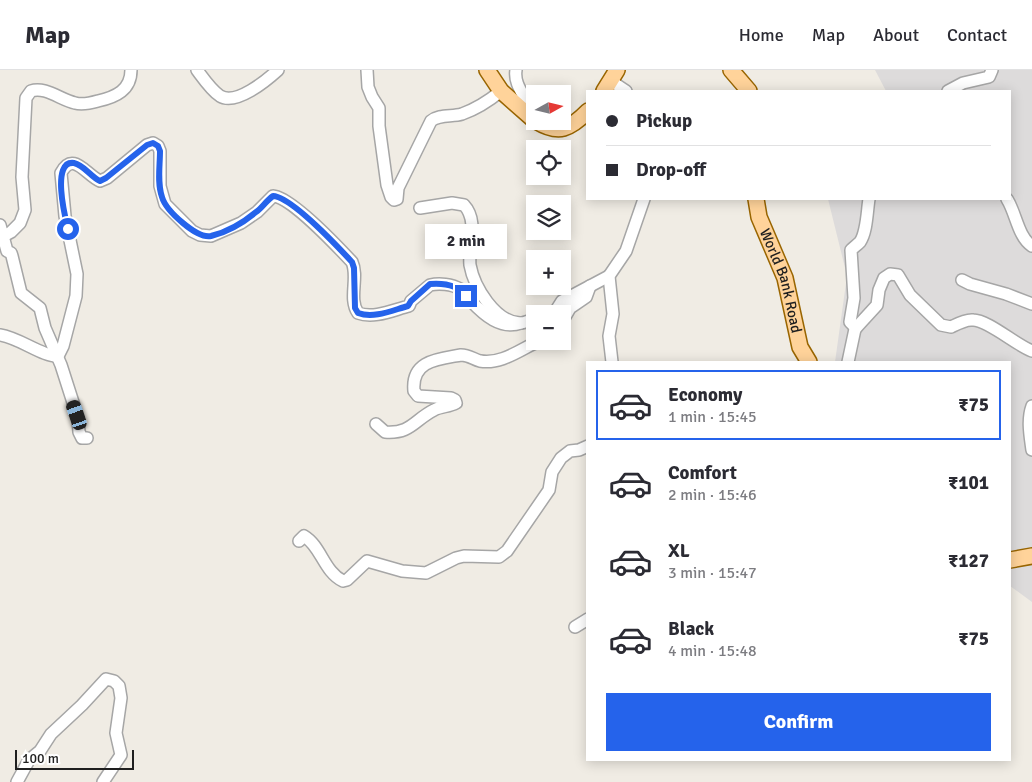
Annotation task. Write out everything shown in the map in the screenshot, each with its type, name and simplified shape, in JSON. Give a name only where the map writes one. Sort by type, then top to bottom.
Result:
[{"type":"main road","points":[[486,70],[501,91],[526,113]]},
{"type":"main road","points":[[731,70],[748,90]]},
{"type":"main road","points":[[571,124],[586,113]]},
{"type":"main road","name":"World Bank Road","points":[[756,200],[759,217],[785,278],[800,348],[808,361]]},
{"type":"main road","points":[[1011,560],[1032,556]]},
{"type":"street","points":[[87,438],[82,438],[80,435],[78,418],[58,356],[45,328],[40,308],[21,293],[12,256],[7,251],[1,233],[11,232],[20,223],[25,210],[22,177],[26,98],[31,91],[42,90],[77,104],[91,103],[114,97],[123,91],[130,80],[131,70]]},
{"type":"street","points":[[197,70],[221,97],[227,99],[248,92],[278,70]]},
{"type":"street","points":[[367,70],[368,87],[378,108],[387,185],[394,200],[397,199],[398,188],[431,121],[438,117],[455,116],[472,110],[501,91]]},
{"type":"street","points":[[516,70],[516,80],[526,99]]},
{"type":"street","points":[[950,90],[963,82],[989,77],[992,70]]},
{"type":"street","points":[[611,81],[624,90]]},
{"type":"street","points":[[58,356],[63,346],[76,296],[77,274],[65,216],[61,172],[64,167],[71,163],[77,164],[100,181],[147,145],[153,143],[158,146],[160,151],[160,186],[165,204],[192,231],[205,236],[222,232],[257,212],[273,196],[283,198],[324,232],[352,262],[354,268],[355,308],[358,313],[366,316],[374,315],[408,306],[430,284],[434,284],[453,286],[461,290],[483,313],[498,323],[511,326],[526,322]]},
{"type":"street","points":[[559,305],[562,301],[609,276],[626,251],[644,200]]},
{"type":"street","points":[[856,328],[850,322],[854,298],[851,250],[860,242],[865,230],[865,218],[869,200]]},
{"type":"street","points":[[1008,200],[1024,239],[1032,246]]},
{"type":"street","points":[[420,208],[452,202],[460,203],[466,208],[471,223],[470,264],[474,280],[488,305],[510,321],[521,323]]},
{"type":"street","points":[[848,361],[856,328],[877,305],[879,290],[884,278],[893,273],[900,277],[910,295],[940,325],[951,328],[960,323],[973,320],[1000,332],[1032,351]]},
{"type":"street","points":[[609,276],[613,314],[609,336],[612,361]]},
{"type":"street","points":[[962,280],[1032,304]]},
{"type":"street","points":[[571,307],[586,297],[590,286]]},
{"type":"street","points":[[0,335],[18,339],[50,356],[58,356]]},
{"type":"street","points":[[376,424],[385,432],[403,430],[414,425],[434,410],[456,403],[456,400],[451,398],[418,396],[414,391],[420,368],[431,360],[461,355],[466,355],[480,361],[500,359],[526,347]]},
{"type":"street","points":[[1032,406],[1029,416],[1029,432],[1032,450]]},
{"type":"street","points":[[298,541],[304,536],[312,541],[318,554],[334,574],[343,581],[367,561],[402,571],[426,573],[464,556],[499,557],[507,551],[550,490],[552,472],[561,458],[570,451],[586,447]]},
{"type":"street","points":[[575,627],[586,619]]},
{"type":"street","points":[[17,782],[29,760],[40,751],[51,734],[82,705],[103,681],[109,679],[119,686],[121,698],[116,733],[121,755],[103,782]]},
{"type":"shaded area","points":[[875,70],[1032,70],[1032,602],[1011,587],[1011,361],[835,361],[847,276],[828,200],[1011,200],[1011,90],[885,90]]},
{"type":"route","points":[[68,229],[61,184],[61,172],[64,167],[71,163],[77,164],[100,181],[147,145],[153,143],[158,146],[160,151],[159,177],[161,197],[165,204],[192,231],[200,235],[211,236],[240,223],[257,212],[273,196],[283,198],[324,232],[352,262],[354,265],[355,308],[361,315],[374,315],[408,306],[430,284],[453,286],[464,292],[466,296]]}]
